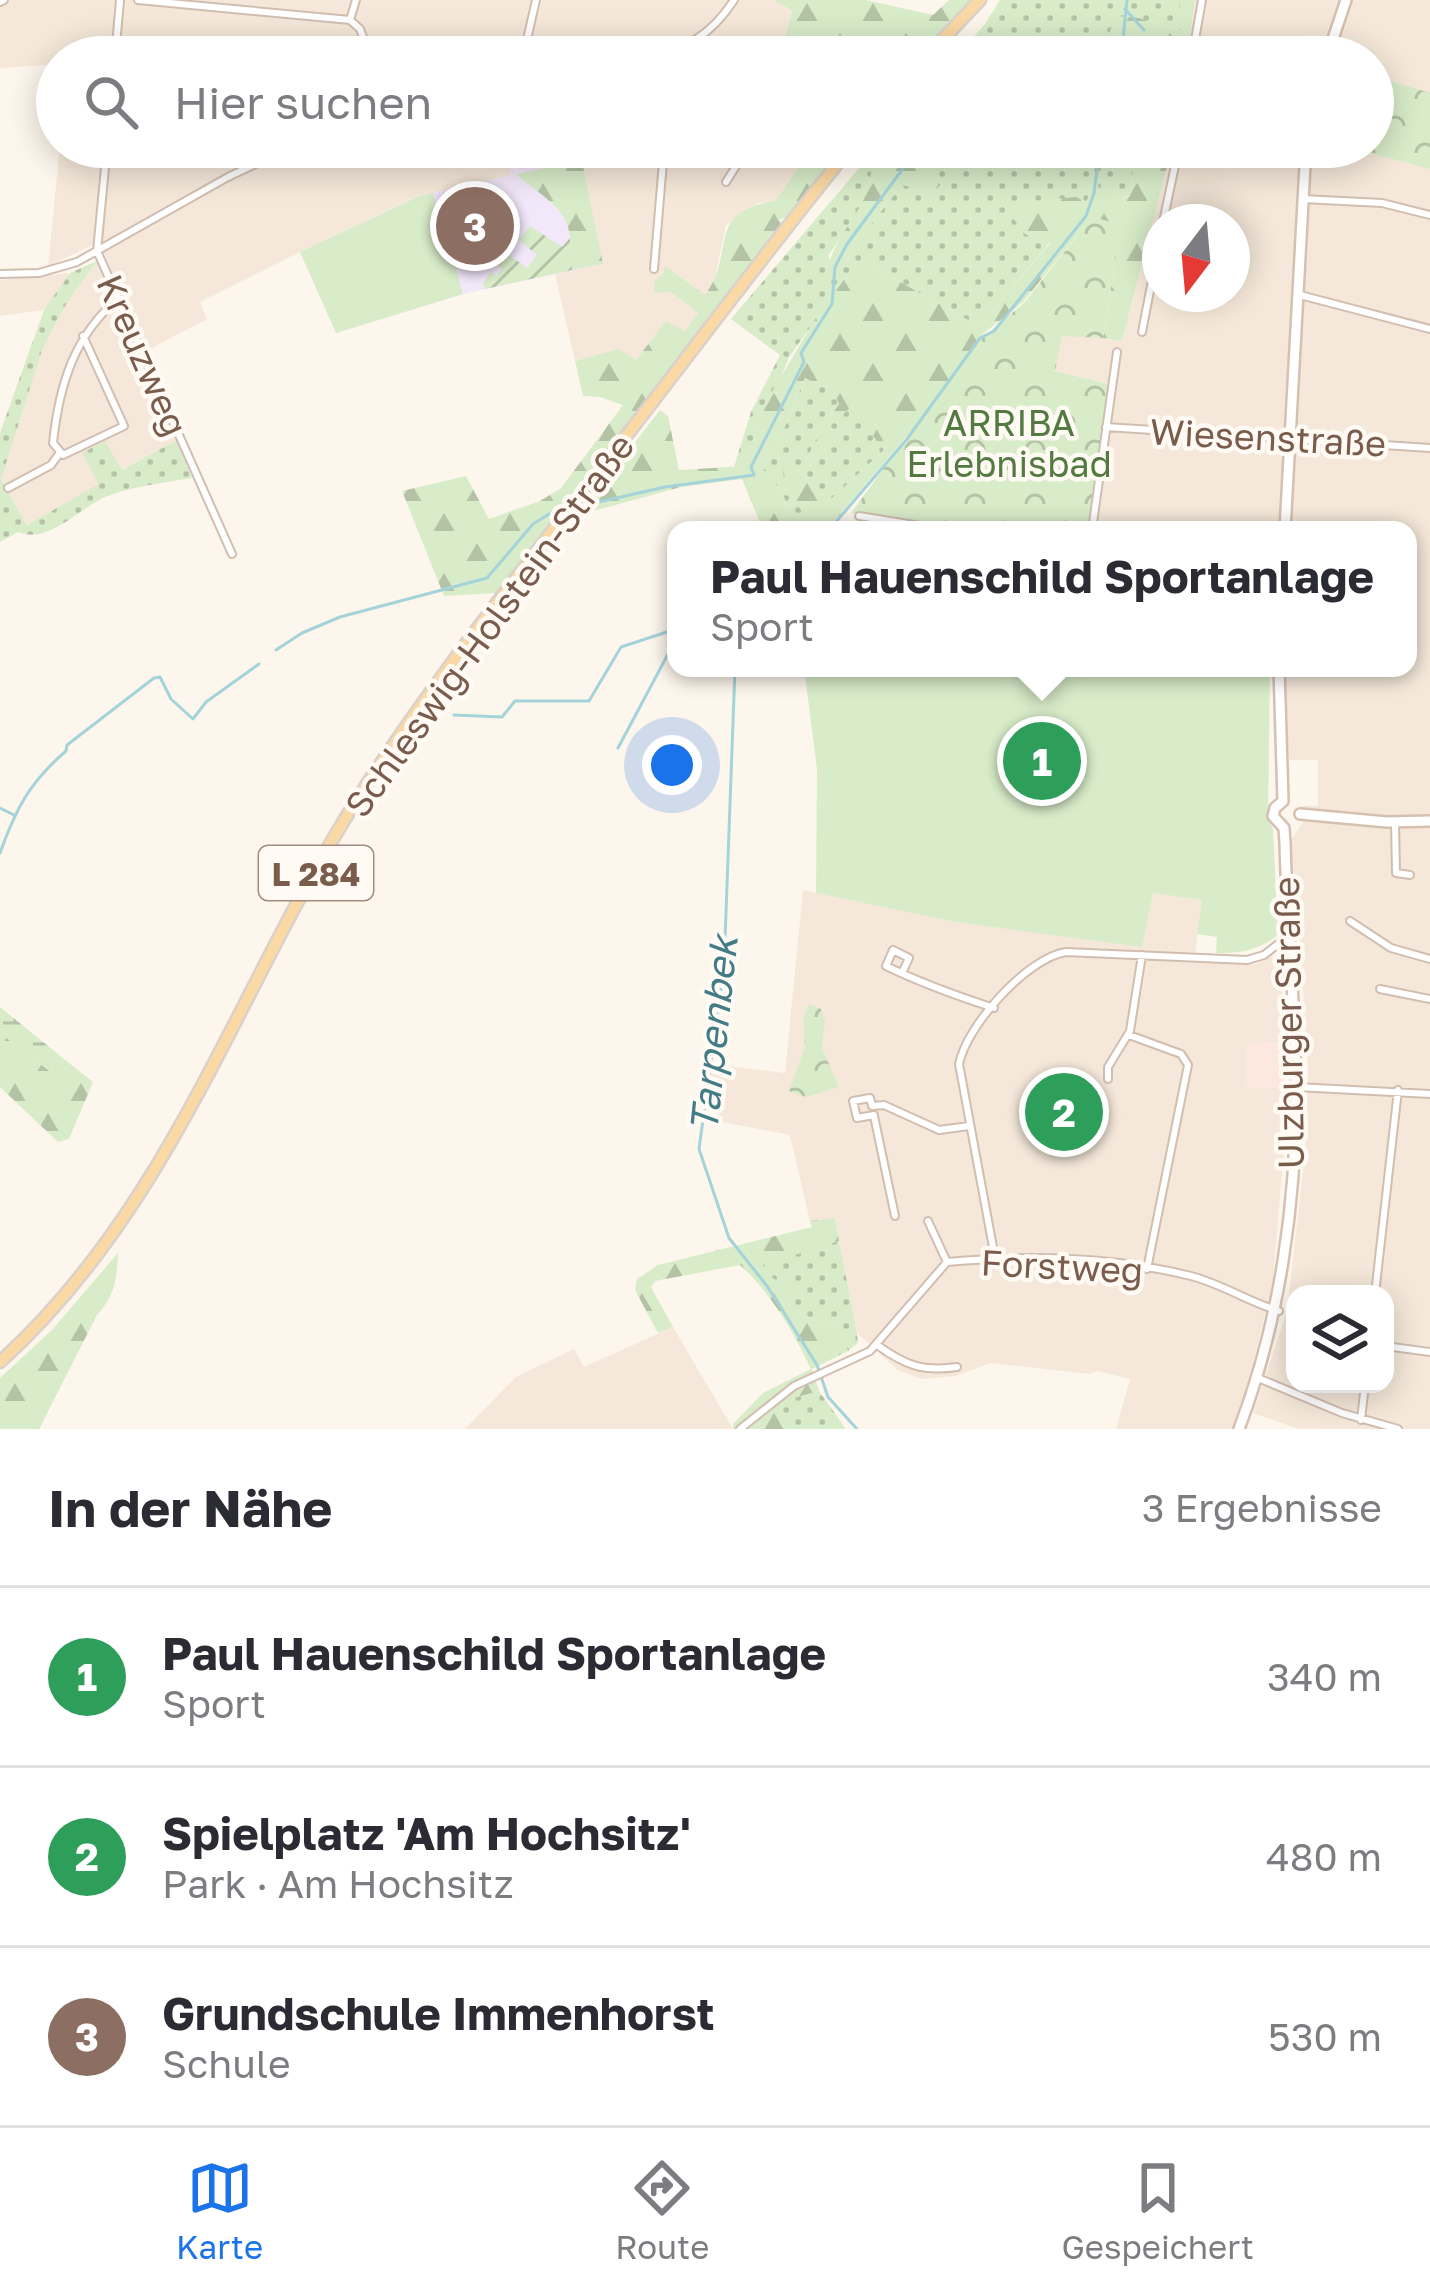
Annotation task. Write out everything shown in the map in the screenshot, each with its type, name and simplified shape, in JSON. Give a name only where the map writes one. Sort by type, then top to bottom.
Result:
[{"type":"main road","points":[[946,36],[980,0]]},
{"type":"main road","points":[[1334,36],[1346,0]]},
{"type":"main road","name":"Schleswig-Holstein-Straße","points":[[0,1361],[85,1272],[157,1169],[340,828],[402,733],[472,635],[835,168]]},
{"type":"main road","points":[[1286,521],[1304,168]]},
{"type":"main road","name":"Ulzburger Straße","points":[[1239,1429],[1276,1310],[1296,1087],[1284,828],[1273,816],[1283,801],[1279,677]]},
{"type":"main road","points":[[1283,801],[1295,804],[1300,814],[1396,823],[1430,821]]},
{"type":"main road","name":"Ulzburger Straße","points":[[1284,828],[1297,824],[1300,814]]},
{"type":"street","points":[[117,36],[120,0]]},
{"type":"street","points":[[138,0],[350,20],[363,36]]},
{"type":"street","points":[[350,20],[356,0]]},
{"type":"street","points":[[528,36],[536,0]]},
{"type":"street","points":[[704,36],[734,0]]},
{"type":"street","points":[[1195,36],[1202,0]]},
{"type":"street","name":"Kreuzweg","points":[[104,168],[98,251],[232,554]]},
{"type":"street","points":[[0,274],[55,271],[247,168]]},
{"type":"street","points":[[654,269],[662,168]]},
{"type":"street","points":[[726,182],[735,168]]},
{"type":"street","points":[[1167,204],[1175,168]]},
{"type":"street","points":[[1302,199],[1382,203],[1430,215]]},
{"type":"street","points":[[1297,294],[1430,329]]},
{"type":"street","points":[[59,454],[53,443],[62,382],[83,336],[119,298]]},
{"type":"street","points":[[1142,332],[1146,312]]},
{"type":"street","points":[[59,454],[66,455],[124,425],[83,336]]},
{"type":"street","points":[[1093,521],[1117,352]]},
{"type":"street","name":"Wiesenstraße","points":[[1106,427],[1430,448]]},
{"type":"street","points":[[8,488],[51,464],[59,454]]},
{"type":"street","points":[[859,516],[890,521]]},
{"type":"street","points":[[1396,823],[1395,869],[1399,875],[1410,875]]},
{"type":"street","points":[[1350,921],[1391,948],[1430,959]]},
{"type":"street","points":[[995,1258],[959,1073],[960,1057],[970,1037],[1023,972],[1050,955],[1074,952],[1245,960],[1264,955],[1287,938]]},
{"type":"street","points":[[1108,1079],[1108,1067],[1129,1035],[1142,955]]},
{"type":"street","points":[[902,974],[994,1008]]},
{"type":"street","points":[[1380,989],[1430,999]]},
{"type":"street","points":[[1129,1035],[1182,1055],[1189,1066],[1147,1269]]},
{"type":"street","points":[[1296,1087],[1430,1094]]},
{"type":"street","points":[[1376,1285],[1398,1090]]},
{"type":"street","points":[[895,1216],[873,1111],[883,1104],[940,1131],[969,1126]]},
{"type":"street","points":[[928,1221],[946,1262]]},
{"type":"street","name":"Forstweg","points":[[740,1429],[794,1386],[861,1357],[877,1345],[946,1262],[995,1258],[1147,1269],[1195,1276],[1276,1310]]},
{"type":"street","points":[[877,1345],[902,1363],[928,1371],[956,1367]]},
{"type":"street","points":[[1394,1347],[1430,1352]]},
{"type":"street","points":[[1258,1378],[1361,1420],[1398,1429]]},
{"type":"street","points":[[1361,1420],[1364,1393]]},
{"type":"shaded area","points":[[0,0],[774,0],[792,11],[785,36],[36,36],[36,66],[0,68]]},
{"type":"shaded area","points":[[1195,0],[1430,0],[1430,1429],[1299,1429],[1253,1413],[1286,1314],[1286,1393],[1394,1393],[1394,1285],[1290,1285],[1305,1153],[1308,1070],[1289,843],[1304,821],[1303,806],[1318,806],[1318,760],[1289,760],[1284,677],[1417,677],[1417,521],[1095,521],[1115,385],[1055,371],[1061,337],[1076,334],[1122,341],[1142,263],[1142,312],[1250,312],[1250,204],[1157,204],[1167,168],[1394,168],[1394,36],[1190,36]]},
{"type":"shaded area","points":[[58,168],[798,168],[775,201],[758,203],[726,225],[714,282],[705,296],[666,267],[671,292],[698,313],[684,332],[666,322],[636,360],[619,350],[575,361],[555,274],[603,263],[516,174],[416,197],[300,252],[200,302],[207,319],[146,351],[99,242],[48,266]]},
{"type":"shaded area","points":[[510,168],[583,168],[603,264],[463,294],[336,333],[300,252],[417,197],[511,175]]},
{"type":"shaded area","points":[[97,261],[177,440],[121,470],[105,442],[83,453],[100,484],[27,525],[1,478],[42,350]]},
{"type":"shaded area","points":[[70,273],[44,310],[0,316],[0,280]]},
{"type":"shaded area","points":[[803,890],[955,922],[1141,946],[1152,893],[1202,899],[1194,962],[1256,964],[1272,956],[1281,958],[1285,1042],[1246,1045],[1245,1087],[1285,1088],[1285,1138],[1273,1279],[1238,1429],[1116,1429],[1130,1379],[1098,1371],[990,1363],[956,1376],[922,1379],[898,1370],[857,1333],[835,1219],[810,1221],[790,1135],[702,1118],[710,1064],[785,1073]]},
{"type":"shaded area","points":[[1285,1042],[1285,1088],[1245,1087],[1245,1045]]},
{"type":"shaded area","points":[[673,1327],[733,1429],[465,1429],[516,1377],[574,1349],[584,1367]]},
{"type":"green space","points":[[774,0],[866,0],[933,15],[949,0],[972,0],[937,36],[785,36],[792,11]]},
{"type":"green space","points":[[1000,0],[1180,0],[1181,31],[1139,18],[1115,36],[974,36]]},
{"type":"green space","points":[[1180,0],[1195,0],[1190,36],[1108,36],[1116,16],[1180,31]]},
{"type":"green space","points":[[1394,82],[1430,93],[1430,169],[1394,159]]},
{"type":"green space","points":[[583,168],[603,264],[572,270],[566,222],[555,206],[516,174]]},
{"type":"green space","points":[[798,168],[826,168],[787,217],[779,220],[783,223],[496,593],[444,596],[402,491],[466,476],[489,519],[540,501],[561,488],[623,405],[583,396],[575,361],[619,349],[636,360],[666,321],[685,331],[698,313],[671,292],[654,293],[655,280],[663,275],[665,266],[705,295],[730,224],[753,206],[775,201]]},
{"type":"green space","points":[[859,168],[883,168],[828,256],[840,273],[854,246],[902,184],[931,193],[903,168],[1094,168],[1087,202],[1023,202],[1025,234],[1050,242],[985,320],[973,323],[863,261],[856,263],[789,357],[773,396],[754,422],[756,442],[745,466],[734,467],[751,412],[780,355],[731,319]]},
{"type":"green space","points":[[914,168],[944,182],[931,193],[902,185],[854,246],[840,273],[826,279],[834,250],[863,201],[871,171]]},
{"type":"green space","points":[[1094,168],[1101,168],[1098,187],[1119,199],[1130,196],[1135,168],[1167,168],[1157,204],[1142,204],[1142,263],[1122,341],[1103,338],[1121,225],[1092,217],[1023,302],[979,337],[918,423],[834,521],[808,521],[787,488],[783,467],[802,470],[819,432],[839,404],[833,390],[805,378],[778,443],[763,466],[784,497],[792,521],[759,521],[742,479],[681,487],[579,515],[660,410],[668,416],[679,470],[745,466],[756,442],[754,422],[814,321],[856,263],[863,261],[973,323],[985,320],[1050,243],[1025,234],[1012,217],[1023,202],[1076,197],[1087,202]],"holes":[[[855,403],[878,427],[873,436],[884,450],[829,501],[802,474],[831,442],[825,431]]]},
{"type":"green space","points":[[1100,168],[1135,168],[1130,195],[1119,199],[1097,187]]},
{"type":"green space","points":[[433,193],[440,226],[471,250],[456,270],[463,294],[336,333],[300,252]]},
{"type":"green space","name":"ARRIBA Erlebnisbad","points":[[1092,217],[1121,225],[1103,338],[1062,336],[1055,371],[1109,384],[1088,521],[903,521],[851,513],[974,345],[1024,303]]},
{"type":"green space","points":[[530,226],[562,247],[570,238],[572,270],[485,289],[483,283],[491,272],[496,276],[502,269],[497,265],[508,254],[527,268],[537,255],[519,240]]},
{"type":"green space","points":[[97,261],[42,350],[1,479],[27,525],[99,484],[82,453],[105,441],[122,470],[177,440],[192,478],[116,493],[52,530],[29,535],[18,532],[0,542],[0,433],[44,310],[70,273]]},
{"type":"green space","points":[[805,378],[834,390],[839,404],[819,432],[802,470],[785,468],[787,488],[809,521],[792,521],[784,497],[763,466],[778,443]]},
{"type":"green space","points":[[855,403],[879,428],[884,450],[829,501],[802,474],[831,442],[824,431]]},
{"type":"green space","points":[[805,677],[1270,677],[1268,818],[1273,829],[1278,935],[1249,950],[1216,953],[1217,937],[1197,934],[1202,900],[1153,893],[1142,947],[955,922],[816,893],[817,769]]},
{"type":"green space","points":[[809,1004],[821,1009],[825,1022],[822,1048],[839,1087],[806,1097],[789,1091],[805,1047],[803,1020]]},
{"type":"green space","points":[[0,1007],[64,1059],[56,1076],[0,1033]]},
{"type":"green space","points":[[0,1033],[55,1075],[64,1059],[93,1082],[69,1139],[58,1142],[0,1087]]},
{"type":"green space","points":[[1061,1071],[1088,1084],[1068,1140],[1046,1152],[1041,1150]]},
{"type":"green space","points":[[835,1218],[839,1241],[763,1265],[774,1279],[787,1283],[793,1313],[839,1328],[848,1351],[812,1369],[819,1391],[793,1398],[781,1411],[789,1429],[733,1429],[763,1393],[811,1369],[780,1313],[740,1265],[655,1281],[651,1287],[673,1327],[658,1333],[635,1290],[637,1279],[658,1265]]},
{"type":"green space","points":[[839,1241],[858,1343],[848,1351],[839,1328],[793,1313],[762,1264]]},
{"type":"green space","points":[[118,1253],[111,1293],[39,1429],[0,1429],[0,1378],[52,1330]]},
{"type":"green space","points":[[819,1391],[846,1429],[783,1429],[774,1410],[793,1398]]},
{"type":"waterway","name":"Tarpenbek","points":[[1123,36],[1127,0]]},
{"type":"waterway","points":[[1125,9],[1144,30]]},
{"type":"waterway","points":[[590,504],[665,487],[754,475],[751,467],[804,362],[801,353],[832,304],[835,267],[903,168]]},
{"type":"waterway","name":"Tarpenbek","points":[[837,521],[907,439],[980,338],[994,331],[1086,216],[1097,168]]},
{"type":"waterway","points":[[276,650],[340,617],[487,578],[533,524],[559,508]]},
{"type":"waterway","points":[[454,715],[502,717],[515,701],[589,701],[621,647],[667,632]]},
{"type":"waterway","points":[[618,748],[667,656]]},
{"type":"waterway","points":[[0,853],[26,797],[67,745],[154,678],[160,677],[171,699],[193,719],[206,702],[259,664]]},
{"type":"waterway","name":"Tarpenbek","points":[[735,677],[724,967],[699,1149],[729,1238],[767,1286],[817,1365],[828,1397],[857,1429]]},
{"type":"waterway","points":[[0,808],[14,815]]},
{"type":"place","name":"Grundschule Immenhorst","points":[[475,226]]},
{"type":"place","name":"Paul Hauenschild Sportanlage","points":[[1042,761]]},
{"type":"place","name":"Spielplatz 'Am Hochsitz'","points":[[1064,1112]]}]
